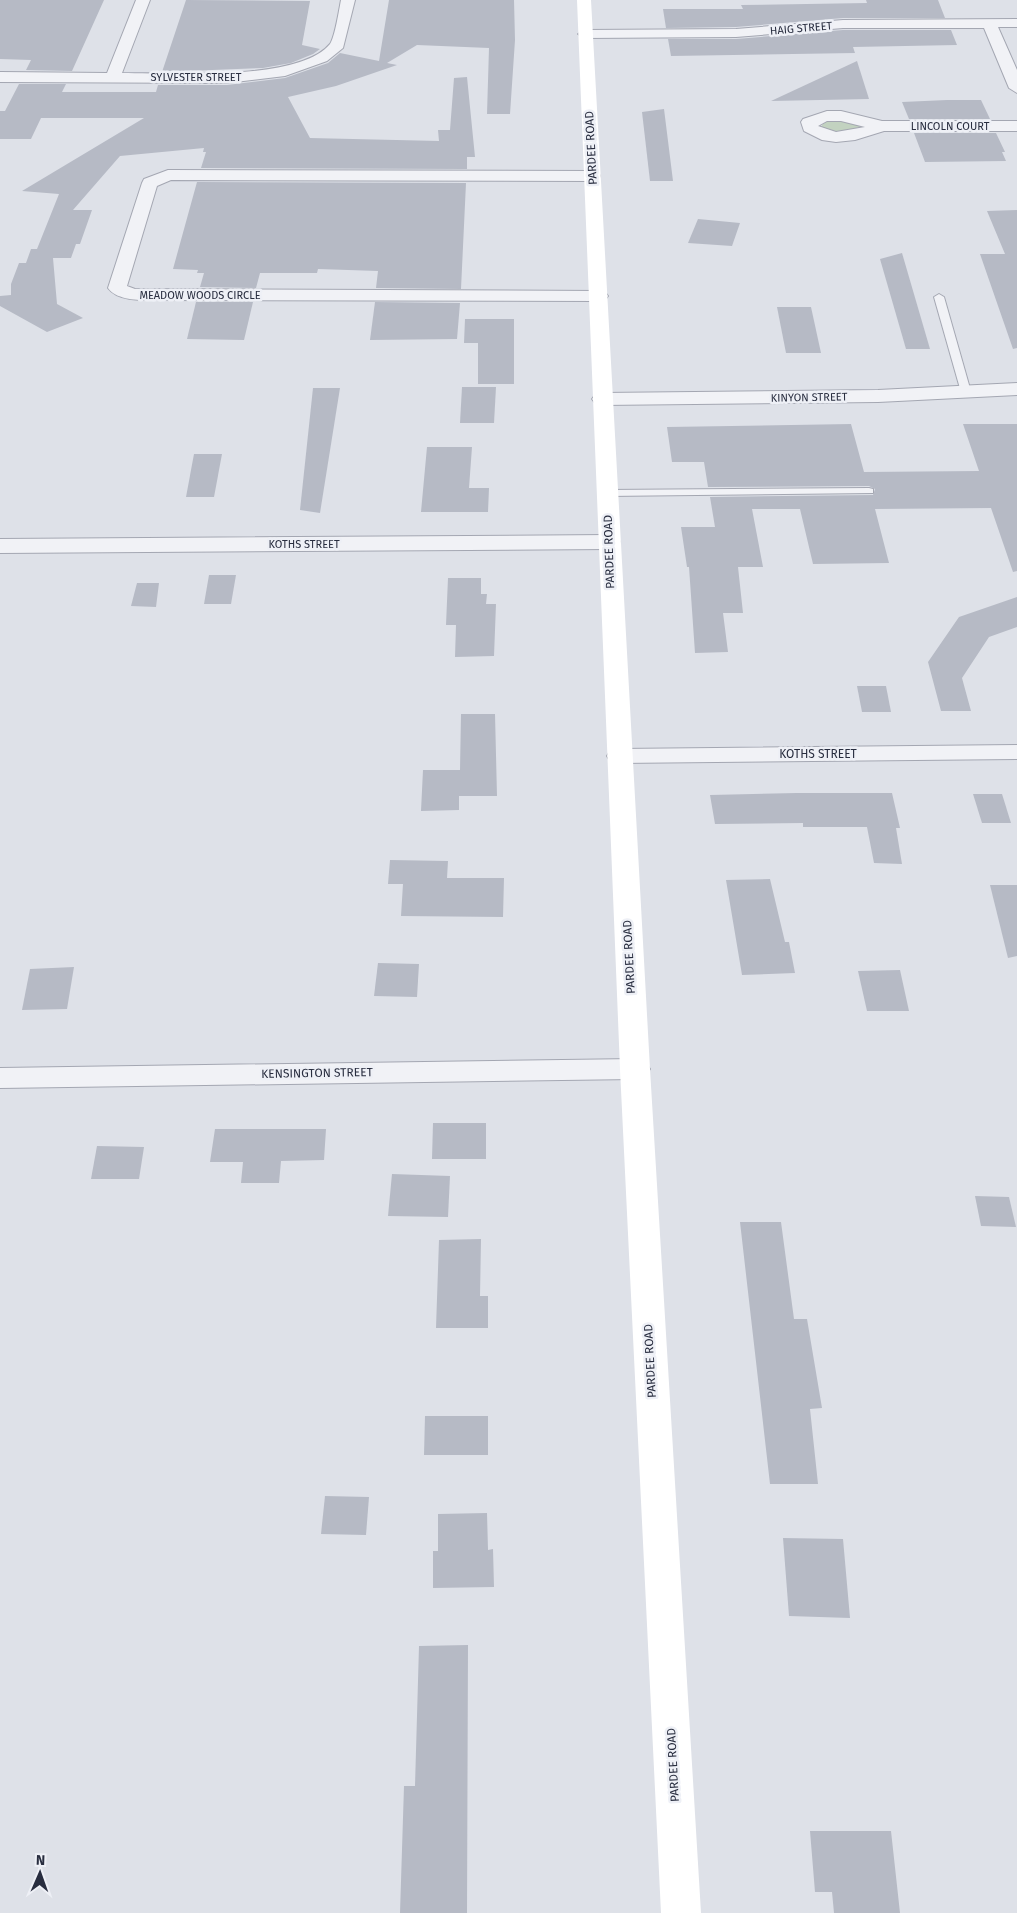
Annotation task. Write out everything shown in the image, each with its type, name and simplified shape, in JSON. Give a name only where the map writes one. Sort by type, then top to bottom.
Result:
[{"type":"main road","name":"PARDEE ROAD","points":[[584,0],[619,756],[681,1913]]},
{"type":"street","points":[[113,77],[143,0]]},
{"type":"street","name":"SYLVESTER STREET","points":[[0,77],[242,77],[285,71],[305,66],[322,58],[338,45],[348,0]]},
{"type":"street","points":[[989,23],[1017,88]]},
{"type":"street","name":"HAIG STREET","points":[[585,34],[736,33],[843,24],[1017,23]]},
{"type":"street","name":"LINCOLN COURT","points":[[882,126],[1017,126]]},
{"type":"street","name":"MEADOW WOODS CIRCLE","points":[[592,176],[168,175],[150,183],[117,288],[132,294],[150,295],[599,296]]},
{"type":"street","name":"KINYON STREET","points":[[602,399],[878,396],[1017,389]]},
{"type":"street","name":"KOTHS STREET","points":[[0,546],[609,542]]},
{"type":"street","name":"KOTHS STREET","points":[[619,756],[1017,752]]},
{"type":"street","name":"KENSINGTON STREET","points":[[0,1078],[635,1069]]},
{"type":"lane","points":[[939,297],[966,392]]},
{"type":"lane","points":[[607,493],[869,491]]},
{"type":"green space","points":[[833,120],[862,126],[842,133],[824,130],[821,127],[824,122]]},
{"type":"building","points":[[0,0],[104,0],[72,71],[26,70],[31,60],[0,59]]},
{"type":"building","points":[[186,0],[310,1],[302,45],[320,49],[291,63],[263,68],[162,72]]},
{"type":"building","points":[[389,0],[514,0],[515,40],[510,114],[487,114],[489,48],[417,45],[387,63],[397,65],[336,86],[288,97],[310,138],[439,141],[438,130],[450,130],[454,78],[467,77],[475,157],[467,157],[467,169],[201,168],[206,152],[203,152],[204,148],[120,156],[73,210],[92,210],[80,244],[76,244],[71,258],[53,258],[57,304],[83,318],[47,332],[0,306],[0,296],[11,295],[11,284],[19,263],[26,263],[31,249],[37,249],[59,194],[22,191],[144,118],[41,118],[31,139],[0,139],[0,111],[5,111],[19,84],[66,84],[62,92],[156,92],[158,85],[227,85],[285,78],[328,63],[340,53],[379,61]]},
{"type":"building","points":[[866,0],[938,0],[945,18],[843,18],[736,27],[666,28],[663,9],[743,9],[741,5],[867,3]]},
{"type":"building","points":[[843,30],[951,30],[957,45],[853,47],[855,53],[671,56],[668,39],[736,39]]},
{"type":"building","points":[[857,61],[869,99],[771,101]]},
{"type":"building","points":[[981,100],[990,119],[909,119],[902,102]]},
{"type":"building","points":[[664,109],[673,181],[650,181],[642,112]]},
{"type":"building","points":[[914,133],[996,133],[1005,152],[1002,152],[1006,161],[925,162]]},
{"type":"building","points":[[197,182],[466,183],[461,289],[376,288],[378,271],[318,269],[317,273],[260,273],[256,288],[200,287],[204,273],[197,273],[198,270],[173,269]]},
{"type":"building","points":[[1017,210],[1017,348],[1013,349],[980,254],[1005,254],[987,211]]},
{"type":"building","points":[[698,219],[740,223],[732,246],[688,243]]},
{"type":"building","points":[[902,253],[930,349],[906,349],[880,259]]},
{"type":"building","points":[[196,302],[253,302],[244,340],[187,339]]},
{"type":"building","points":[[375,302],[460,303],[457,339],[370,340]]},
{"type":"building","points":[[777,307],[811,307],[821,353],[786,353]]},
{"type":"building","points":[[465,319],[514,319],[514,384],[478,384],[478,343],[464,343]]},
{"type":"building","points":[[462,387],[496,387],[494,423],[460,423]]},
{"type":"building","points":[[313,388],[340,388],[320,513],[300,510]]},
{"type":"building","points":[[851,424],[864,472],[979,471],[963,424],[1017,424],[1017,571],[1013,572],[991,508],[875,509],[889,563],[813,564],[800,509],[752,509],[763,567],[738,567],[743,613],[723,613],[728,652],[695,653],[689,567],[687,567],[681,527],[715,527],[710,497],[873,495],[875,489],[869,486],[708,487],[704,462],[672,462],[667,427]]},
{"type":"building","points":[[427,447],[472,447],[469,488],[489,488],[488,512],[421,512]]},
{"type":"building","points":[[194,454],[222,454],[214,497],[186,497]]},
{"type":"building","points":[[209,575],[236,575],[231,604],[204,604]]},
{"type":"building","points":[[448,578],[481,578],[481,594],[487,594],[486,604],[496,604],[494,656],[455,657],[456,625],[446,625]]},
{"type":"building","points":[[137,583],[159,583],[156,607],[131,606]]},
{"type":"building","points":[[1017,597],[1017,627],[989,637],[962,678],[971,711],[941,711],[928,662],[959,617]]},
{"type":"building","points":[[857,686],[886,686],[891,712],[862,712]]},
{"type":"building","points":[[461,714],[495,714],[497,796],[459,796],[459,810],[421,811],[423,770],[460,770]]},
{"type":"building","points":[[892,793],[900,828],[896,828],[902,864],[874,863],[867,827],[803,827],[803,823],[715,824],[710,795]]},
{"type":"building","points":[[973,794],[1002,794],[1011,823],[982,823]]},
{"type":"building","points":[[390,860],[448,861],[447,878],[504,878],[503,917],[401,916],[403,884],[388,884]]},
{"type":"building","points":[[770,879],[785,942],[789,942],[795,973],[742,975],[726,880]]},
{"type":"building","points":[[990,885],[1017,885],[1017,956],[1008,958]]},
{"type":"building","points":[[378,963],[419,964],[417,997],[374,996]]},
{"type":"building","points":[[74,967],[67,1009],[22,1010],[30,969]]},
{"type":"building","points":[[900,970],[909,1011],[867,1011],[858,971]]},
{"type":"building","points":[[433,1123],[486,1123],[486,1159],[432,1159]]},
{"type":"building","points":[[215,1129],[326,1129],[324,1160],[281,1161],[279,1183],[241,1183],[243,1162],[210,1162]]},
{"type":"building","points":[[97,1146],[144,1147],[139,1179],[91,1179]]},
{"type":"building","points":[[392,1174],[450,1176],[448,1217],[388,1216]]},
{"type":"building","points":[[975,1196],[1009,1197],[1016,1227],[981,1226]]},
{"type":"building","points":[[740,1222],[781,1222],[794,1319],[807,1319],[822,1408],[810,1409],[818,1484],[770,1484]]},
{"type":"building","points":[[481,1239],[480,1296],[488,1296],[488,1328],[436,1328],[439,1240]]},
{"type":"building","points":[[425,1416],[488,1416],[488,1455],[424,1455]]},
{"type":"building","points":[[325,1496],[369,1497],[366,1535],[321,1534]]},
{"type":"building","points":[[487,1513],[488,1550],[493,1549],[494,1587],[433,1588],[433,1551],[438,1551],[438,1514]]},
{"type":"building","points":[[783,1538],[843,1539],[850,1618],[789,1616]]},
{"type":"building","points":[[468,1645],[467,1913],[400,1913],[404,1786],[415,1786],[419,1646]]},
{"type":"building","points":[[810,1831],[891,1831],[900,1913],[834,1913],[832,1892],[815,1892]]}]
